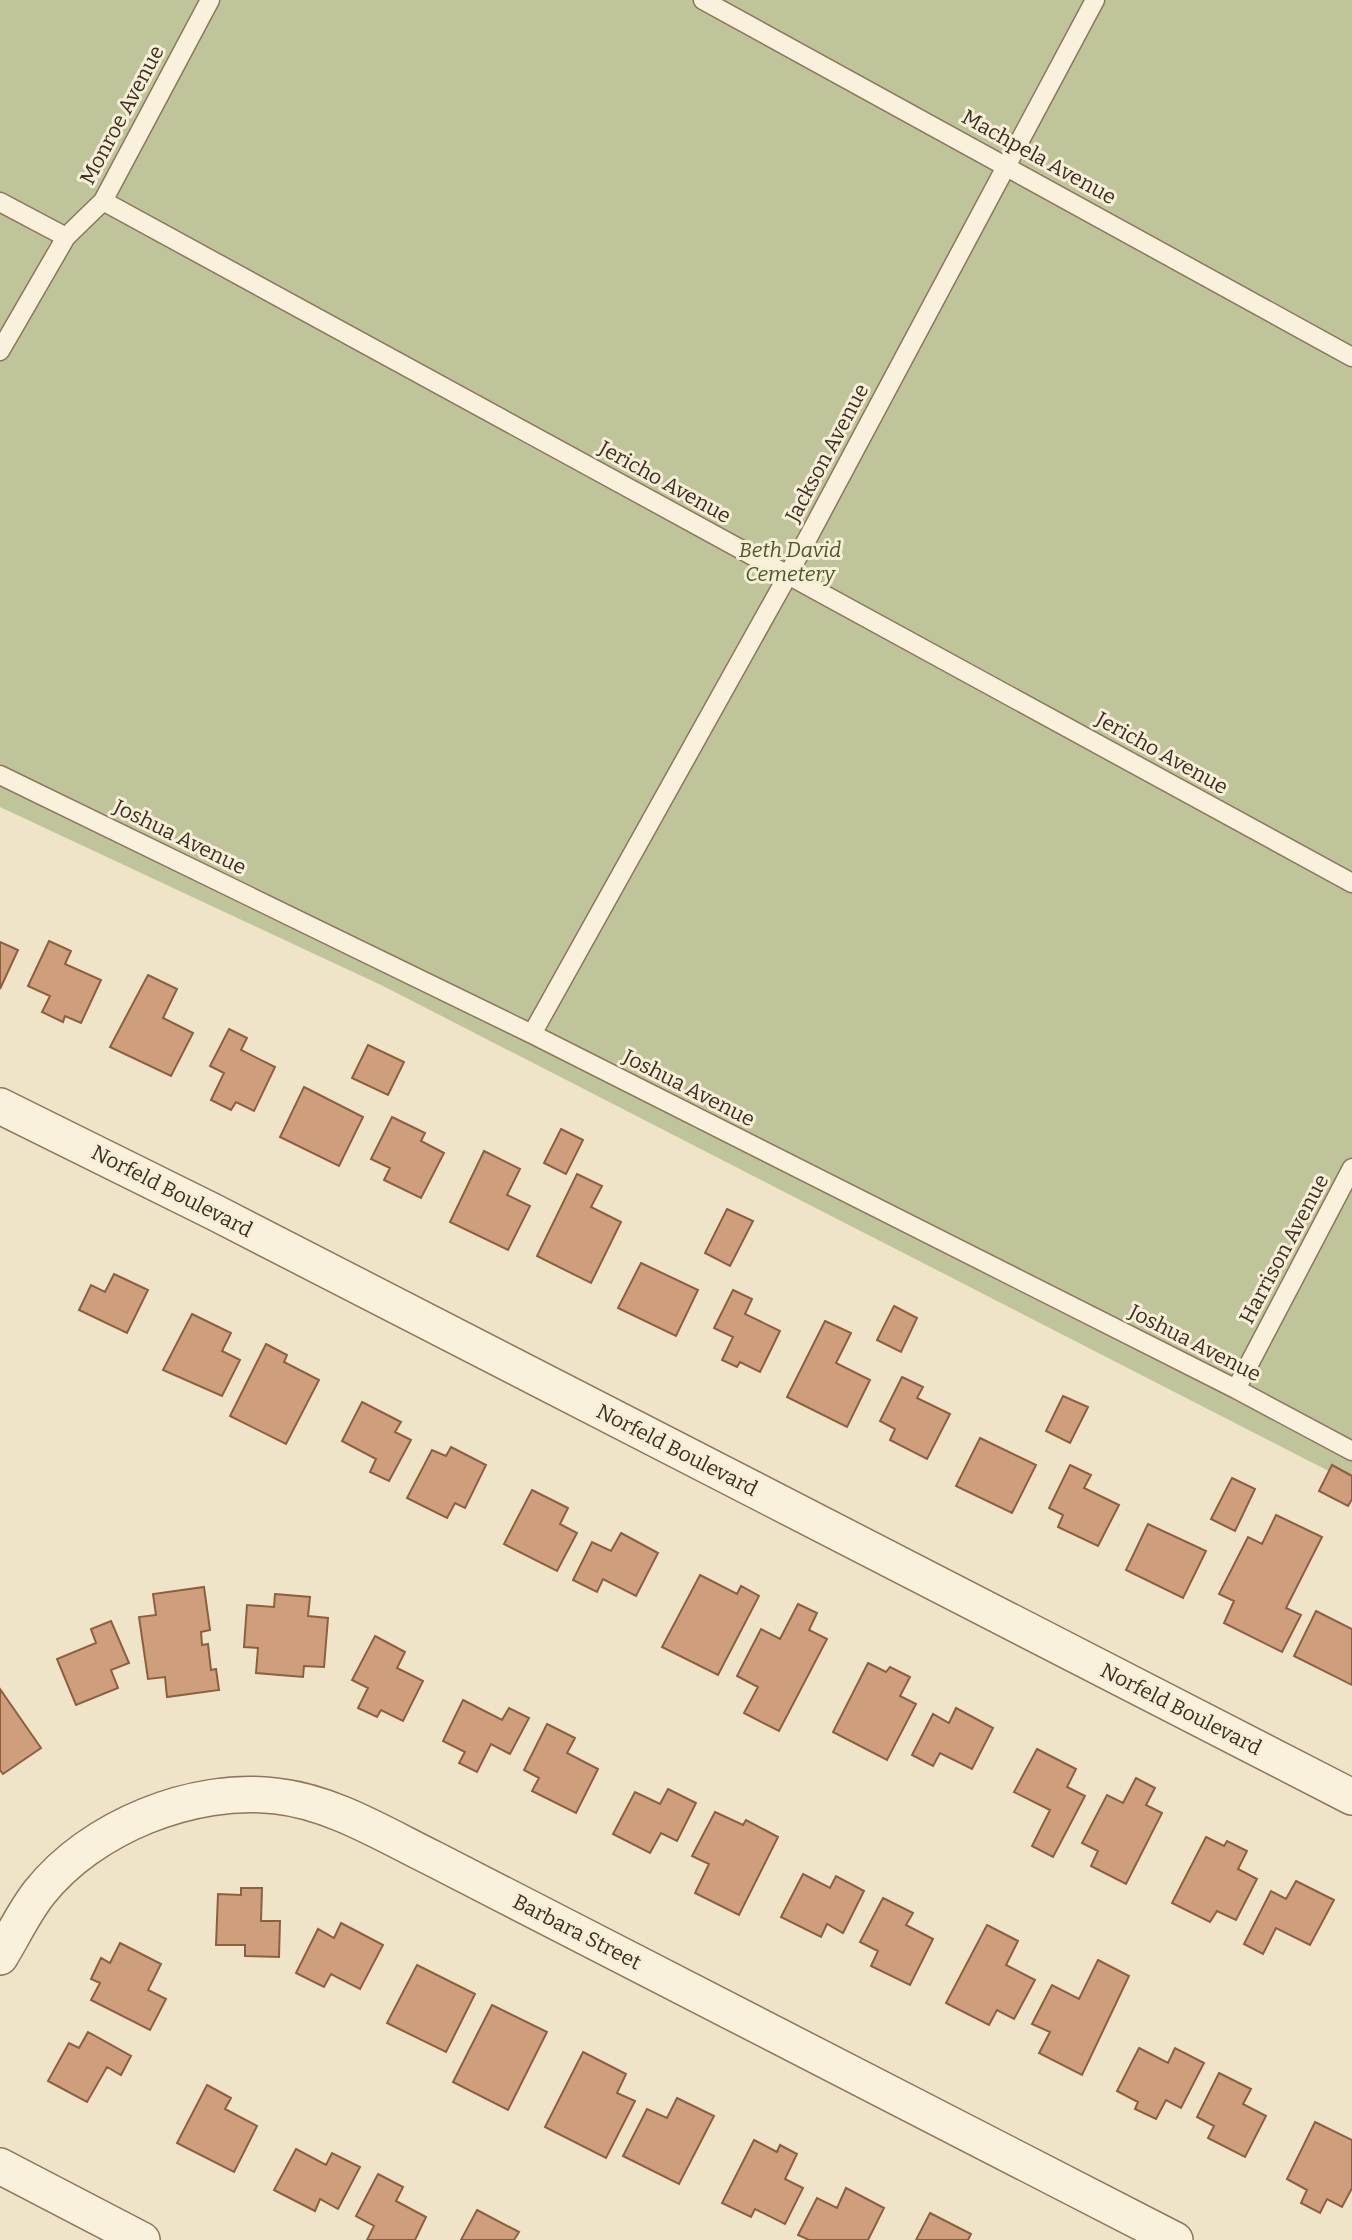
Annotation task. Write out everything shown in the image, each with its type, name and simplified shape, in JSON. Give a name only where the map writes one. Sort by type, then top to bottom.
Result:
[{"type":"street","name":"Norfeld Boulevard","points":[[0,1105],[214,1212],[1352,1797]]},
{"type":"street","name":"Barbara Street","points":[[0,1956],[39,1893],[71,1859],[117,1828],[155,1812],[223,1796],[277,1796],[328,1809],[434,1859],[1175,2240]]},
{"type":"street","points":[[0,2166],[142,2240]]},
{"type":"lane","name":"Monroe Avenue","points":[[0,351],[66,237],[103,201],[210,0]]},
{"type":"lane","name":"Machpela Avenue","points":[[703,0],[1352,357]]},
{"type":"lane","name":"Jackson Avenue","points":[[532,1034],[788,575],[1095,0]]},
{"type":"lane","name":"Jericho Avenue","points":[[103,201],[1352,883]]},
{"type":"lane","points":[[0,202],[66,237]]},
{"type":"lane","name":"Joshua Avenue","points":[[0,775],[532,1034],[1236,1389],[1352,1451]]},
{"type":"lane","name":"Harrison Avenue","points":[[1236,1389],[1352,1168]]},
{"type":"green space","name":"Beth David Cemetery","points":[[0,0],[1352,0],[1352,1483],[383,986],[0,807]]},
{"type":"building","points":[[49,941],[71,951],[65,964],[101,980],[81,1023],[65,1016],[63,1022],[42,1012],[50,996],[28,986]]},
{"type":"building","points":[[0,942],[18,950],[0,989]]},
{"type":"building","points":[[148,975],[177,989],[163,1018],[193,1033],[171,1076],[110,1047]]},
{"type":"building","points":[[229,1029],[247,1038],[241,1050],[275,1067],[254,1111],[236,1102],[231,1110],[211,1100],[224,1073],[210,1066]]},
{"type":"building","points":[[368,1045],[404,1062],[388,1095],[352,1078]]},
{"type":"building","points":[[304,1087],[363,1117],[339,1166],[280,1137]]},
{"type":"building","points":[[392,1117],[425,1133],[421,1141],[444,1153],[421,1198],[384,1180],[390,1168],[371,1159]]},
{"type":"building","points":[[561,1129],[583,1140],[566,1174],[544,1163]]},
{"type":"building","points":[[484,1151],[520,1169],[507,1195],[530,1206],[508,1250],[450,1222]]},
{"type":"building","points":[[577,1174],[602,1186],[591,1207],[621,1222],[591,1283],[537,1256]]},
{"type":"building","points":[[727,1209],[753,1221],[730,1266],[705,1253]]},
{"type":"building","points":[[641,1263],[698,1290],[676,1336],[618,1308]]},
{"type":"building","points":[[114,1274],[148,1290],[127,1333],[79,1310],[91,1285],[105,1292]]},
{"type":"building","points":[[733,1290],[752,1299],[745,1314],[780,1331],[760,1372],[740,1362],[737,1367],[722,1360],[733,1337],[714,1328]]},
{"type":"building","points":[[894,1306],[917,1318],[901,1352],[877,1340]]},
{"type":"building","points":[[192,1314],[231,1333],[222,1351],[240,1360],[222,1396],[163,1370]]},
{"type":"building","points":[[825,1321],[851,1333],[836,1363],[870,1380],[847,1427],[787,1397]]},
{"type":"building","points":[[266,1344],[287,1355],[284,1362],[319,1380],[286,1444],[230,1416]]},
{"type":"building","points":[[902,1377],[923,1387],[917,1398],[950,1414],[927,1459],[890,1440],[895,1429],[880,1421]]},
{"type":"building","points":[[1063,1396],[1088,1407],[1070,1443],[1046,1431]]},
{"type":"building","points":[[362,1402],[401,1422],[395,1432],[411,1440],[389,1481],[370,1472],[376,1459],[342,1441]]},
{"type":"building","points":[[980,1438],[1036,1465],[1012,1513],[956,1486]]},
{"type":"building","points":[[451,1447],[486,1465],[465,1508],[455,1503],[447,1518],[407,1498],[432,1450],[446,1456]]},
{"type":"building","points":[[1070,1465],[1091,1475],[1084,1488],[1119,1505],[1098,1546],[1058,1527],[1063,1515],[1049,1508]]},
{"type":"building","points":[[1332,1465],[1352,1476],[1352,1499],[1348,1506],[1319,1491]]},
{"type":"building","points":[[1232,1478],[1255,1489],[1235,1531],[1211,1519]]},
{"type":"building","points":[[532,1490],[568,1508],[560,1524],[577,1533],[557,1571],[504,1544]]},
{"type":"building","points":[[1276,1515],[1322,1537],[1286,1608],[1301,1615],[1282,1652],[1224,1623],[1234,1601],[1219,1594],[1248,1537],[1262,1544]]},
{"type":"building","points":[[1148,1524],[1206,1551],[1183,1598],[1126,1570]]},
{"type":"building","points":[[621,1533],[658,1553],[636,1596],[603,1579],[597,1592],[573,1580],[592,1542],[611,1551]]},
{"type":"building","points":[[700,1575],[737,1594],[741,1586],[759,1596],[718,1675],[662,1647]]},
{"type":"building","points":[[204,1587],[210,1630],[201,1632],[202,1645],[208,1644],[211,1670],[216,1669],[219,1690],[167,1697],[165,1677],[148,1679],[139,1617],[156,1615],[153,1594]]},
{"type":"building","points":[[275,1594],[310,1597],[308,1616],[328,1618],[324,1667],[304,1666],[303,1677],[256,1673],[258,1648],[244,1647],[247,1605],[274,1607]]},
{"type":"building","points":[[798,1604],[817,1613],[809,1630],[827,1639],[779,1731],[744,1713],[758,1687],[737,1676],[761,1629],[780,1639]]},
{"type":"building","points":[[1316,1611],[1352,1629],[1352,1685],[1294,1656]]},
{"type":"building","points":[[111,1621],[129,1663],[111,1670],[118,1688],[76,1705],[57,1659],[96,1643],[91,1629]]},
{"type":"building","points":[[375,1636],[405,1652],[397,1668],[423,1681],[403,1721],[381,1710],[377,1717],[358,1708],[368,1688],[352,1680]]},
{"type":"building","points":[[868,1663],[886,1672],[890,1667],[910,1677],[900,1696],[916,1704],[887,1760],[833,1732]]},
{"type":"building","points":[[0,1689],[41,1748],[3,1774],[0,1770]]},
{"type":"building","points":[[463,1700],[502,1720],[509,1708],[529,1718],[510,1754],[491,1744],[477,1772],[459,1763],[465,1752],[443,1741]]},
{"type":"building","points":[[956,1708],[993,1728],[972,1769],[940,1753],[933,1766],[912,1755],[933,1714],[949,1723]]},
{"type":"building","points":[[547,1724],[575,1738],[567,1753],[598,1769],[576,1813],[532,1791],[539,1778],[524,1770]]},
{"type":"building","points":[[1037,1749],[1076,1769],[1067,1787],[1085,1796],[1053,1857],[1032,1846],[1050,1810],[1014,1792]]},
{"type":"building","points":[[1136,1778],[1155,1788],[1146,1805],[1162,1813],[1126,1884],[1091,1866],[1098,1851],[1082,1843],[1107,1795],[1123,1803]]},
{"type":"building","points":[[668,1789],[696,1803],[677,1841],[661,1833],[650,1853],[613,1834],[635,1792],[660,1804]]},
{"type":"building","points":[[715,1812],[743,1825],[746,1820],[778,1837],[739,1915],[695,1893],[709,1864],[692,1856]]},
{"type":"building","points":[[1206,1837],[1224,1846],[1227,1841],[1247,1851],[1238,1869],[1257,1879],[1236,1920],[1217,1911],[1210,1922],[1172,1903]]},
{"type":"building","points":[[803,1874],[830,1888],[836,1876],[864,1891],[843,1933],[827,1924],[821,1937],[781,1917]]},
{"type":"building","points":[[1296,1881],[1334,1900],[1310,1945],[1276,1928],[1263,1954],[1244,1944],[1271,1891],[1286,1899]]},
{"type":"building","points":[[241,1888],[262,1888],[261,1921],[280,1921],[279,1957],[245,1956],[245,1945],[216,1945],[218,1894],[241,1895]]},
{"type":"building","points":[[883,1898],[913,1913],[906,1925],[933,1939],[910,1985],[871,1966],[878,1951],[860,1942]]},
{"type":"building","points":[[341,1923],[383,1945],[360,1989],[331,1974],[324,1987],[296,1973],[318,1929],[334,1938]]},
{"type":"building","points":[[987,1925],[1018,1941],[1006,1965],[1035,1980],[1014,2019],[997,2010],[989,2025],[946,2003]]},
{"type":"building","points":[[120,1943],[161,1964],[148,1990],[166,1999],[150,2030],[91,2000],[100,1983],[91,1979],[101,1958],[110,1963]]},
{"type":"building","points":[[1098,1960],[1129,1976],[1082,2075],[1039,2053],[1050,2032],[1032,2024],[1052,1985],[1079,1999]]},
{"type":"building","points":[[417,1965],[475,1994],[446,2052],[387,2023]]},
{"type":"building","points":[[492,2005],[547,2032],[508,2110],[453,2082]]},
{"type":"building","points":[[88,2032],[131,2056],[121,2075],[107,2067],[87,2102],[48,2081],[69,2043],[79,2048]]},
{"type":"building","points":[[1139,2048],[1168,2063],[1175,2048],[1204,2063],[1181,2108],[1166,2100],[1156,2119],[1135,2109],[1138,2102],[1117,2091]]},
{"type":"building","points":[[583,2052],[626,2074],[617,2093],[635,2101],[606,2158],[545,2127]]},
{"type":"building","points":[[1219,2073],[1251,2089],[1243,2104],[1266,2116],[1245,2157],[1208,2138],[1214,2126],[1197,2117]]},
{"type":"building","points":[[207,2085],[231,2098],[225,2109],[257,2126],[234,2172],[177,2143]]},
{"type":"building","points":[[677,2098],[714,2116],[679,2184],[623,2156],[647,2109],[667,2118]]},
{"type":"building","points":[[1315,2122],[1352,2140],[1352,2188],[1342,2207],[1327,2199],[1320,2213],[1301,2203],[1307,2190],[1287,2179]]},
{"type":"building","points":[[754,2140],[777,2152],[780,2145],[797,2154],[785,2179],[803,2188],[785,2224],[755,2209],[751,2217],[722,2203]]},
{"type":"building","points":[[296,2149],[326,2165],[332,2153],[360,2167],[338,2209],[320,2199],[315,2211],[274,2190]]},
{"type":"building","points":[[378,2174],[403,2187],[396,2201],[426,2217],[415,2240],[367,2240],[374,2226],[356,2216]]},
{"type":"building","points":[[846,2188],[884,2208],[868,2240],[809,2240],[798,2235],[817,2198],[837,2208]]},
{"type":"building","points":[[477,2210],[519,2232],[514,2240],[461,2240]]},
{"type":"building","points":[[930,2213],[971,2234],[968,2240],[916,2240]]}]
